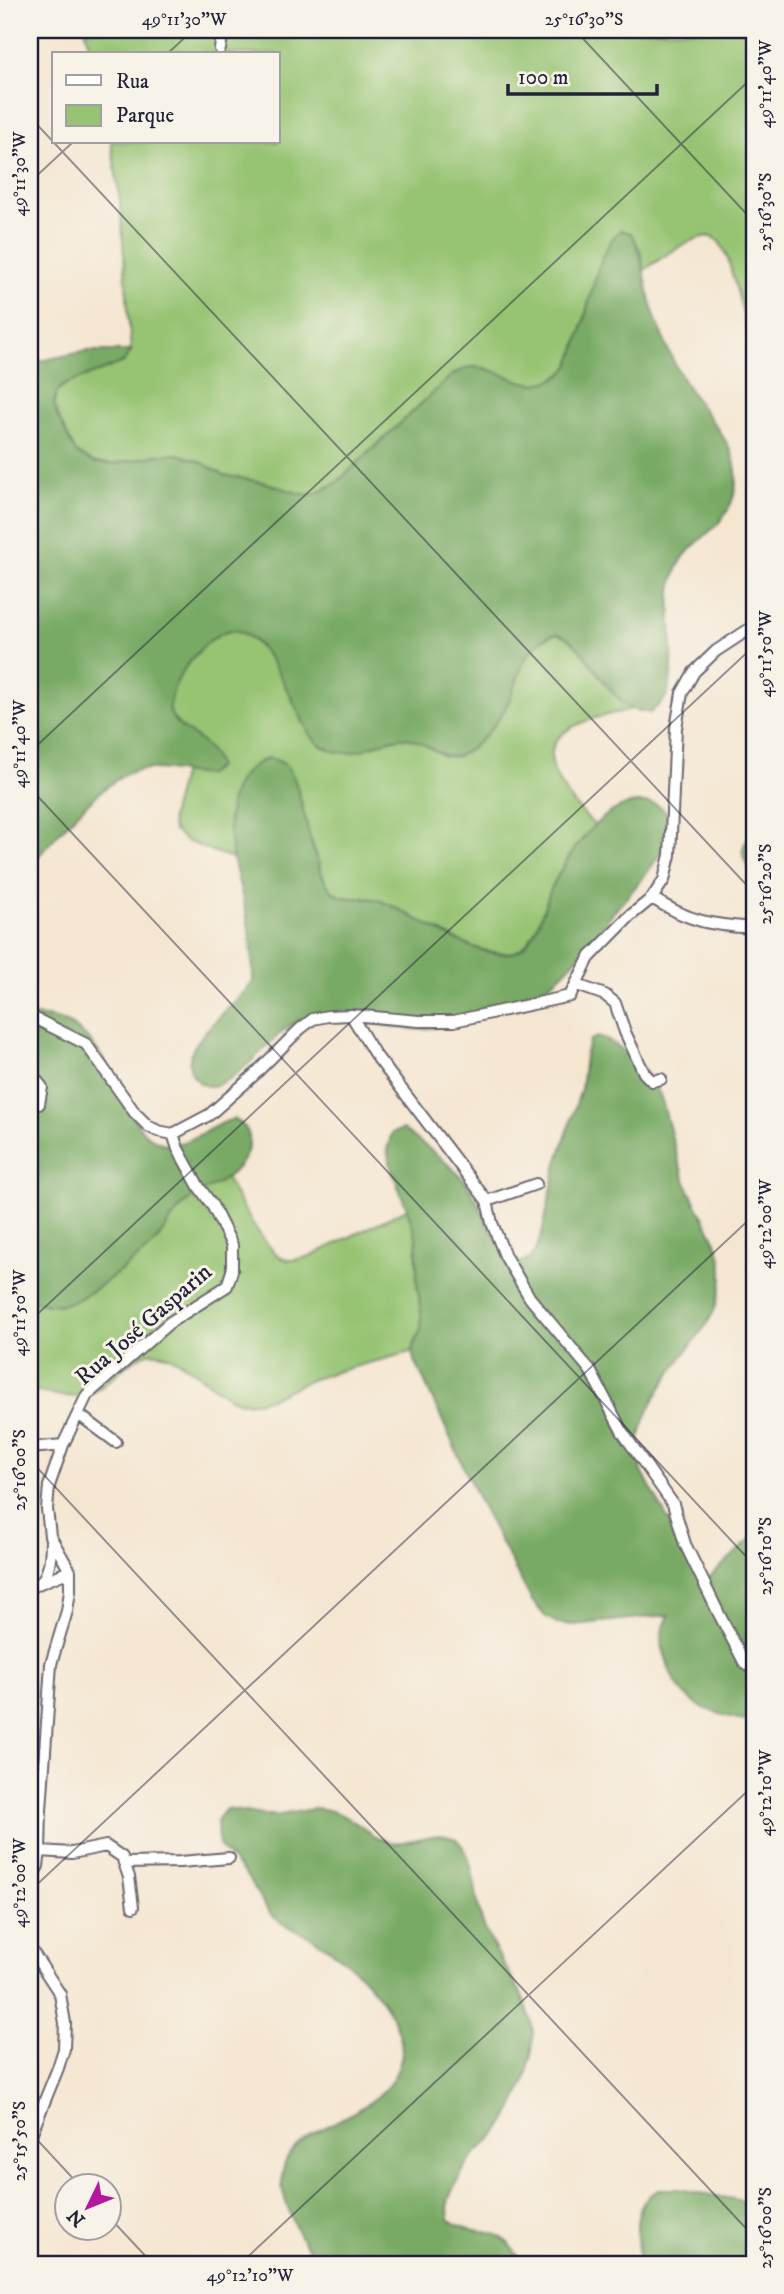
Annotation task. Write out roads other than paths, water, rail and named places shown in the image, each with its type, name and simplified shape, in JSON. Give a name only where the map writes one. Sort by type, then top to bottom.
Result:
[{"type":"street","points":[[220,49],[223,30]]},
{"type":"street","points":[[30,1016],[86,1044],[135,1113],[158,1132],[173,1134],[209,1115],[313,1019],[351,1015],[454,1021],[570,996],[589,958],[652,898],[664,880],[670,855],[676,728],[682,693],[694,672],[709,658],[754,626]]},
{"type":"street","points":[[652,898],[673,911],[704,923],[754,928]]},
{"type":"street","points":[[577,985],[611,998],[644,1073],[652,1081],[661,1079]]},
{"type":"street","points":[[351,1015],[373,1053],[487,1201],[505,1256],[530,1298],[590,1370],[623,1433],[673,1504],[685,1544],[719,1614],[744,1662],[754,1670]]},
{"type":"street","points":[[30,1072],[42,1087],[39,1104]]},
{"type":"street","name":"Rua José Gasparin","points":[[71,1571],[50,1536],[47,1509],[49,1486],[63,1445],[87,1395],[169,1324],[227,1286],[232,1271],[232,1245],[212,1205],[178,1149],[173,1134]]},
{"type":"street","points":[[487,1201],[536,1184]]},
{"type":"street","points":[[78,1414],[116,1442]]},
{"type":"street","points":[[30,1448],[63,1445]]},
{"type":"street","points":[[35,1585],[50,1559],[50,1536]]},
{"type":"street","points":[[30,1881],[38,1866],[40,1852],[51,1664],[67,1611],[71,1571],[35,1585]]},
{"type":"street","points":[[40,1852],[72,1853],[106,1846],[122,1857],[125,1863],[133,1907]]},
{"type":"street","points":[[125,1863],[229,1858]]},
{"type":"street","points":[[30,1948],[60,1994],[65,2023],[64,2049],[30,2137]]}]
